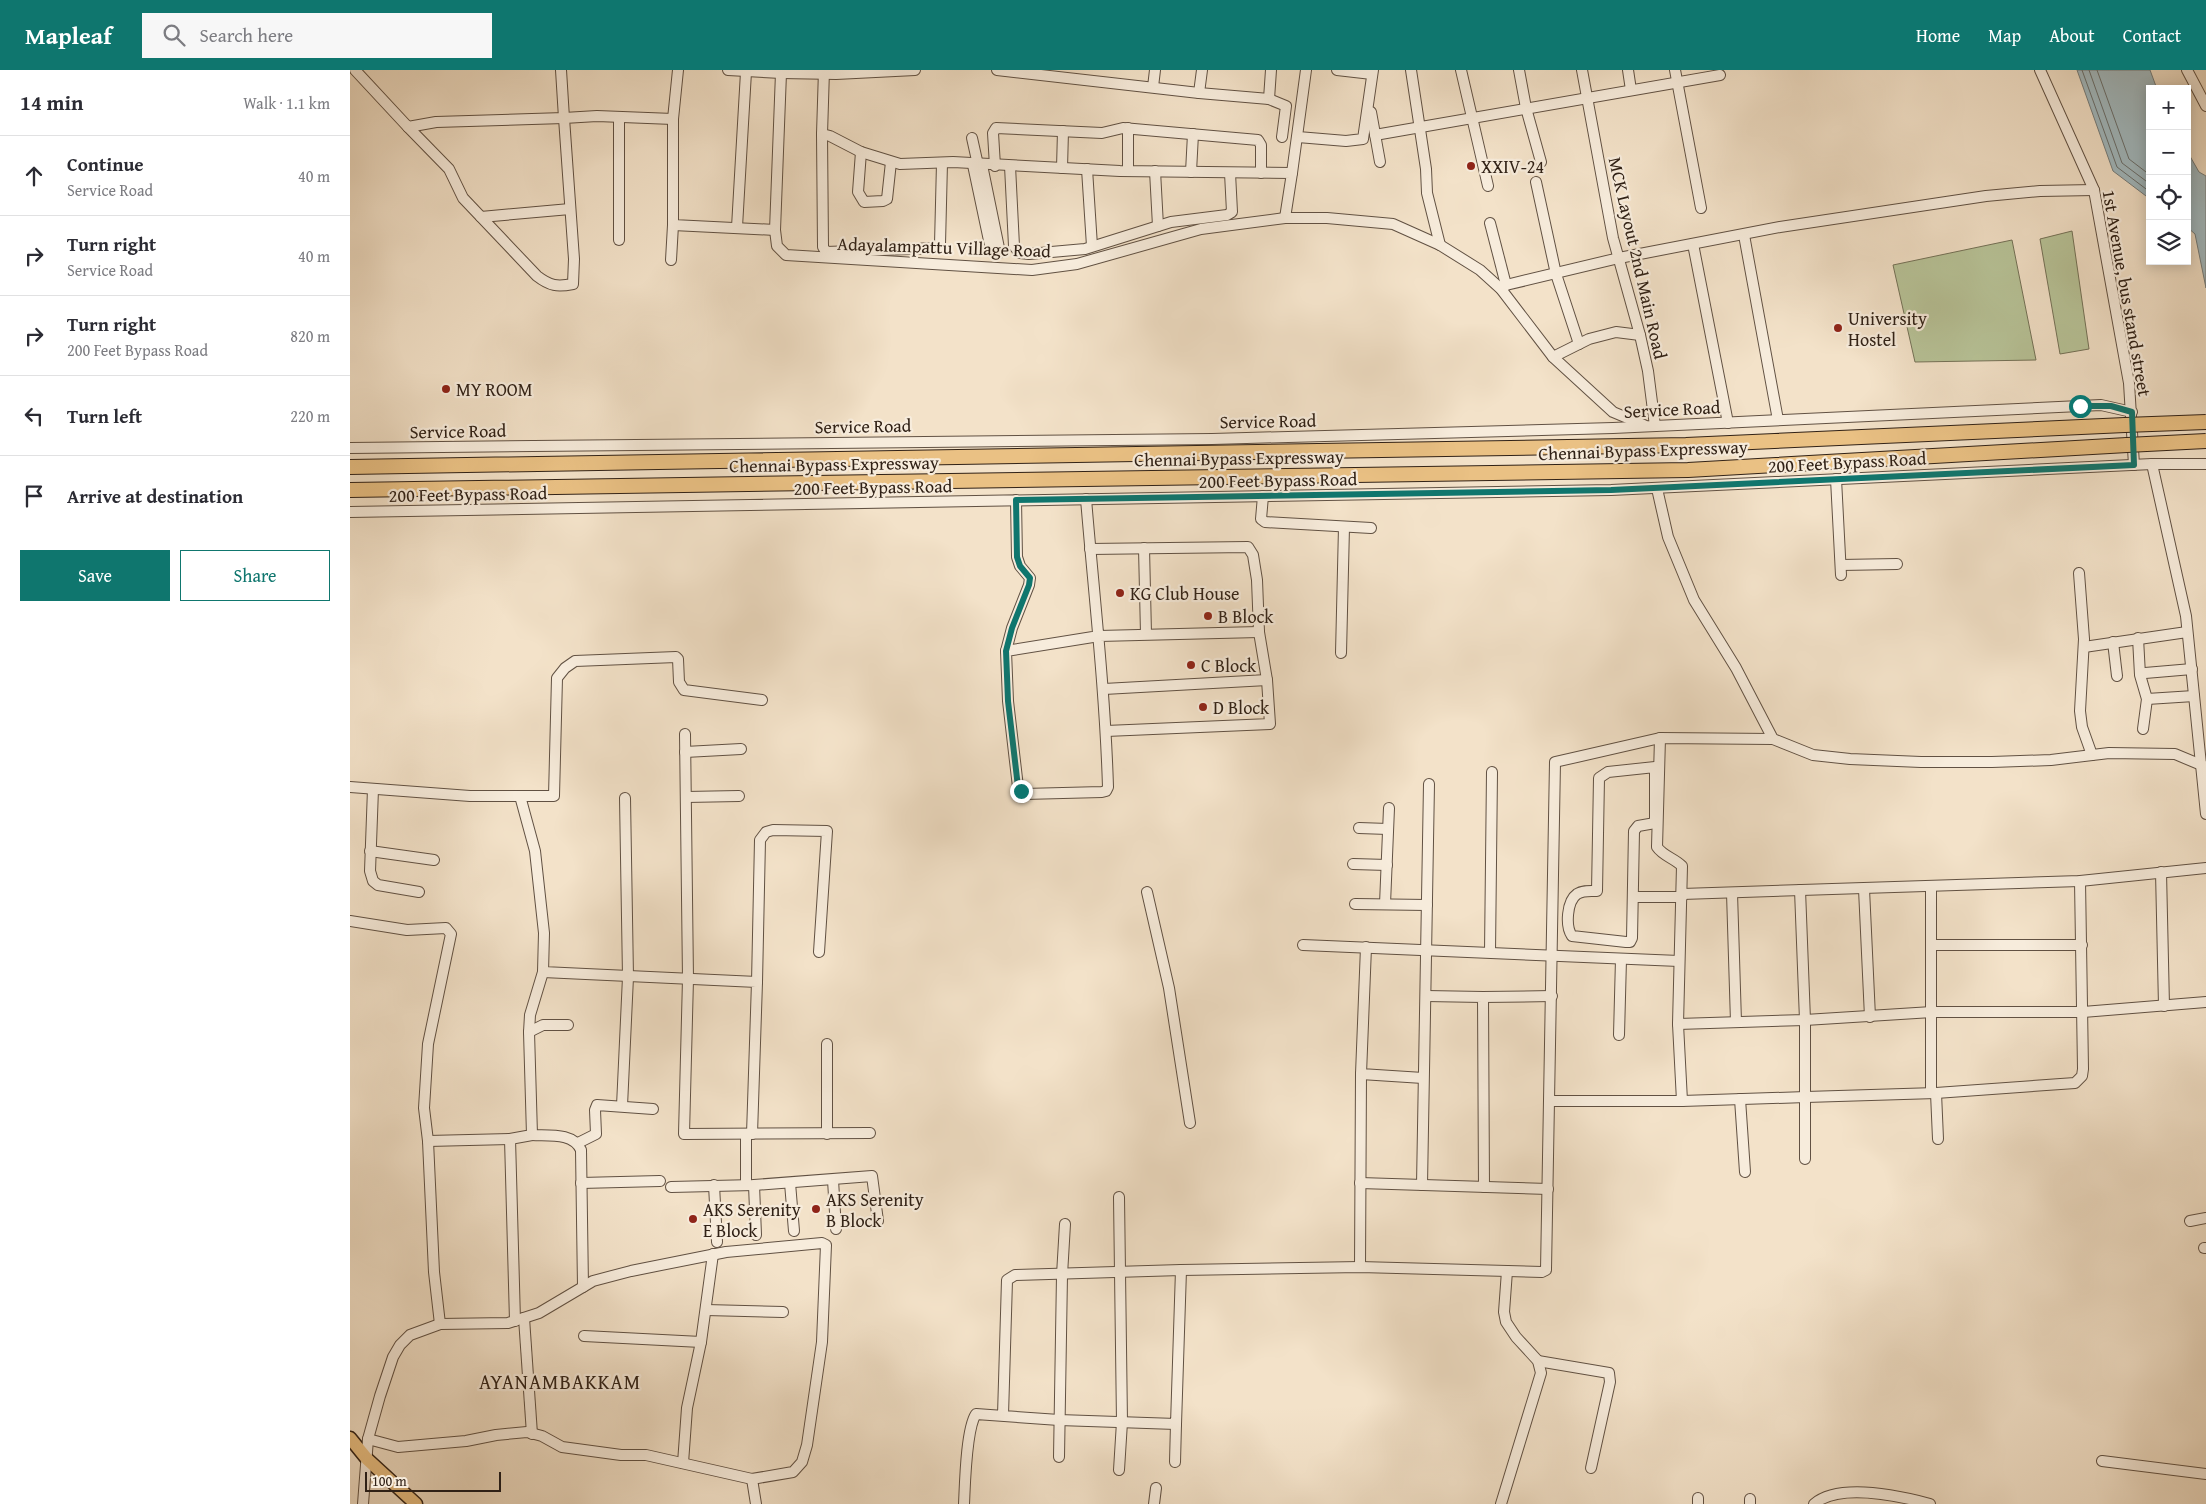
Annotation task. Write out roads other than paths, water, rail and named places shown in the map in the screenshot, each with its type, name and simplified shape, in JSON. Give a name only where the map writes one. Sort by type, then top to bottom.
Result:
[{"type":"highway","name":"Chennai Bypass Expressway","points":[[350,467],[1676,445],[2206,422]]},
{"type":"highway","name":"Chennai Bypass Expressway","points":[[350,490],[1678,470],[2206,441]]},
{"type":"main road","points":[[351,1440],[367,1460],[416,1504]]},
{"type":"street","points":[[355,70],[449,169],[463,198],[537,276],[556,287],[573,284],[574,259],[561,70]]},
{"type":"street","points":[[671,260],[673,119],[678,70]]},
{"type":"street","points":[[728,70],[781,73],[915,70]]},
{"type":"street","points":[[997,70],[1098,75],[1199,93],[1270,99],[1286,106],[1282,137]]},
{"type":"street","points":[[1153,86],[1155,70]]},
{"type":"street","points":[[1199,93],[1202,70]]},
{"type":"street","points":[[1270,99],[1271,70]]},
{"type":"street","points":[[1285,218],[1306,70]]},
{"type":"street","points":[[1298,137],[1346,141],[1363,138],[1372,72],[1337,70]]},
{"type":"street","points":[[1411,70],[1426,169],[1427,193],[1440,245]]},
{"type":"street","points":[[1461,70],[1488,186]]},
{"type":"street","points":[[1519,70],[1526,108],[1541,162]]},
{"type":"street","name":"MCK Layout 2nd Main Road","points":[[1582,70],[1607,207],[1648,371],[1651,427]]},
{"type":"street","points":[[1628,70],[1631,90]]},
{"type":"street","points":[[1675,70],[1701,208]]},
{"type":"street","name":"1st Avenue, bus stand street","points":[[2040,70],[2094,190],[2129,383],[2132,412]]},
{"type":"street","points":[[2187,70],[2204,100]]},
{"type":"street","points":[[738,227],[746,72]]},
{"type":"street","points":[[824,72],[822,247],[826,252],[938,248],[940,244],[942,163]]},
{"type":"street","name":"Adayalampattu Village Road","points":[[781,73],[775,230],[777,246],[786,255],[1000,268],[1055,268],[1202,229],[1285,218],[1327,218],[1393,224],[1440,245],[1503,287],[1553,357],[1613,412],[1651,427]]},
{"type":"street","points":[[1375,135],[1720,75]]},
{"type":"street","points":[[1371,112],[1380,162]]},
{"type":"street","points":[[408,127],[436,122],[597,116],[673,119]]},
{"type":"street","points":[[619,118],[619,240]]},
{"type":"street","points":[[995,166],[993,133],[996,128],[1102,133],[1128,128],[1258,140],[1261,145],[1260,173]]},
{"type":"street","points":[[1128,128],[1128,171]]},
{"type":"street","points":[[1062,168],[1063,131]]},
{"type":"street","points":[[822,134],[830,136],[860,152],[891,162],[953,162],[995,166],[1128,171],[1292,173]]},
{"type":"street","points":[[1191,172],[1192,134]]},
{"type":"street","points":[[972,138],[999,248],[1000,268]]},
{"type":"street","points":[[860,152],[858,192],[864,202],[883,202],[887,199],[891,162]]},
{"type":"street","points":[[1010,166],[1014,246],[1017,250],[1030,254],[1086,249],[1171,222],[1227,215],[1232,212],[1230,173]]},
{"type":"street","points":[[1087,169],[1092,246]]},
{"type":"street","points":[[1155,171],[1158,226]]},
{"type":"street","points":[[1536,182],[1556,274],[1578,344]]},
{"type":"street","points":[[1490,223],[1503,287],[1619,258],[1780,227],[1986,196],[2040,191],[2094,190]]},
{"type":"street","points":[[481,217],[570,209]]},
{"type":"street","points":[[673,224],[775,230]]},
{"type":"street","points":[[1744,235],[1778,420]]},
{"type":"street","points":[[1693,244],[1728,423]]},
{"type":"street","points":[[1553,357],[1589,339],[1616,332],[1640,335]]},
{"type":"street","name":"Service Road","points":[[350,448],[1212,438],[1651,427],[2087,405],[2111,406],[2132,412]]},
{"type":"street","points":[[2132,412],[2134,465]]},
{"type":"street","points":[[2152,464],[2187,632],[2203,766],[2206,814]]},
{"type":"street","name":"200 Feet Bypass Road","points":[[350,512],[1658,488],[2152,464],[2206,464]]},
{"type":"street","points":[[1836,479],[1841,570],[1897,564]]},
{"type":"street","points":[[1658,488],[1668,537],[1694,600],[1736,668],[1773,739]]},
{"type":"street","points":[[1263,496],[1261,519],[1265,522],[1371,528]]},
{"type":"street","points":[[1016,500],[1017,557],[1020,566],[1030,578],[1006,651],[1008,701],[1018,787],[1024,794],[1106,791],[1108,786],[1104,689],[1086,499]]},
{"type":"street","points":[[1341,654],[1344,527]]},
{"type":"street","points":[[1090,550],[1248,547],[1253,555],[1257,580],[1259,632],[1267,680],[1270,724],[1106,731]]},
{"type":"street","points":[[1144,548],[1146,634]]},
{"type":"street","points":[[2079,574],[2084,647],[2080,711],[2082,727],[2092,755]]},
{"type":"street","points":[[1006,651],[1099,636],[1259,632]]},
{"type":"street","points":[[2084,647],[2187,632]]},
{"type":"street","points":[[2138,638],[2140,675],[2147,699],[2143,729]]},
{"type":"street","points":[[2113,642],[2117,676]]},
{"type":"street","points":[[350,787],[470,796],[554,796],[557,678],[565,668],[575,661],[676,657],[678,659],[679,682],[684,690],[762,700]]},
{"type":"street","points":[[2145,673],[2192,669]]},
{"type":"street","points":[[1104,689],[1267,680]]},
{"type":"street","points":[[2147,699],[2194,696]]},
{"type":"street","points":[[685,734],[688,979],[684,1134],[870,1134]]},
{"type":"street","points":[[1660,738],[1657,847],[1661,853],[1675,859],[1682,866],[1678,1024],[1682,1101]]},
{"type":"street","points":[[1003,1416],[1007,1280],[1015,1275],[1360,1266],[1542,1272],[1546,1270],[1555,762],[1660,738],[1773,739],[1813,756],[1904,762],[1992,762],[2052,760],[2092,755],[2175,754],[2203,766]]},
{"type":"street","points":[[685,752],[741,748]]},
{"type":"street","points":[[1655,768],[1655,823],[1638,826],[1634,831],[1632,938],[1630,942],[1572,936],[1569,930],[1568,919],[1572,900],[1578,893],[1586,890],[1597,891],[1599,778],[1608,772],[1655,768]]},
{"type":"street","points":[[1490,952],[1492,772]]},
{"type":"street","points":[[1422,1185],[1429,784]]},
{"type":"street","points":[[373,789],[370,851],[370,871],[373,881],[378,885],[419,892]]},
{"type":"street","points":[[520,796],[535,851],[544,933],[544,972],[530,1015],[532,1134]]},
{"type":"street","points":[[686,797],[739,796]]},
{"type":"street","points":[[622,1106],[628,978],[625,798]]},
{"type":"street","points":[[1385,904],[1388,808]]},
{"type":"street","points":[[1358,828],[1388,829]]},
{"type":"street","points":[[756,1235],[750,1185],[749,1134],[757,982],[760,840],[766,832],[773,830],[827,830],[818,952]]},
{"type":"street","points":[[370,851],[434,860]]},
{"type":"street","points":[[1352,864],[1386,865]]},
{"type":"street","points":[[1633,897],[2080,880],[2206,868]]},
{"type":"street","points":[[2161,872],[2164,1006]]},
{"type":"street","points":[[1550,1101],[1682,1101],[1934,1093],[2075,1083],[2082,1076],[2083,1069],[2084,1012],[2080,880]]},
{"type":"street","points":[[1931,886],[1934,1093],[1938,1139]]},
{"type":"street","points":[[1864,889],[1870,1017]]},
{"type":"street","points":[[1800,890],[1805,1020],[1805,1159]]},
{"type":"street","points":[[1148,892],[1169,988],[1190,1123]]},
{"type":"street","points":[[1732,893],[1736,1022]]},
{"type":"street","points":[[1355,904],[1427,905]]},
{"type":"street","points":[[350,921],[407,930],[446,928],[451,934],[428,1044],[424,1108],[428,1140],[434,1272],[440,1324]]},
{"type":"street","points":[[1552,930],[1569,930]]},
{"type":"street","points":[[1303,945],[1679,961]]},
{"type":"street","points":[[1931,945],[2082,945]]},
{"type":"street","points":[[1360,1266],[1361,1074],[1366,947]]},
{"type":"street","points":[[1619,1034],[1621,959]]},
{"type":"street","points":[[544,972],[628,978],[757,982]]},
{"type":"street","points":[[1426,996],[1552,996]]},
{"type":"street","points":[[1483,997],[1484,1187]]},
{"type":"street","points":[[1678,1024],[1870,1017],[1932,1012],[2084,1012],[2206,1002]]},
{"type":"street","points":[[529,1032],[543,1025],[568,1025]]},
{"type":"street","points":[[827,1044],[827,1134]]},
{"type":"street","points":[[1361,1074],[1423,1078]]},
{"type":"street","points":[[1740,1099],[1745,1172]]},
{"type":"street","points":[[578,1143],[596,1134],[595,1110],[597,1105],[652,1109]]},
{"type":"street","points":[[428,1140],[510,1138],[532,1134],[569,1138],[578,1143],[581,1150],[583,1287]]},
{"type":"street","points":[[510,1138],[520,1319],[532,1434]]},
{"type":"street","points":[[671,1187],[790,1183],[872,1176],[878,1222]]},
{"type":"street","points":[[834,1180],[836,1228]]},
{"type":"street","points":[[581,1183],[660,1181]]},
{"type":"street","points":[[790,1183],[794,1231]]},
{"type":"street","points":[[1360,1183],[1548,1189]]},
{"type":"street","points":[[714,1185],[718,1242]]},
{"type":"street","points":[[1119,1197],[1122,1422],[1119,1470]]},
{"type":"street","points":[[2190,1221],[2206,1218]]},
{"type":"street","points":[[1058,1457],[1065,1224]]},
{"type":"street","points":[[363,1504],[368,1439],[393,1357],[400,1345],[410,1335],[440,1324],[508,1323],[539,1313],[593,1281],[631,1271],[713,1254],[822,1243],[826,1245],[822,1342],[807,1444],[802,1462],[792,1472],[752,1479],[646,1455],[621,1455],[562,1447],[542,1436],[532,1434],[496,1435],[466,1441],[398,1447],[368,1439]]},
{"type":"street","points":[[683,1463],[687,1408],[701,1342],[713,1254]]},
{"type":"street","points":[[1176,1462],[1181,1270]]},
{"type":"street","points":[[1501,1504],[1541,1373],[1538,1361],[1516,1337],[1506,1322],[1504,1312],[1507,1271]]},
{"type":"street","points":[[706,1310],[783,1312]]},
{"type":"street","points":[[584,1336],[701,1342]]},
{"type":"street","points":[[1538,1361],[1609,1373],[1610,1382],[1591,1468]]},
{"type":"street","points":[[964,1504],[973,1419],[976,1414],[1059,1420],[1176,1424]]},
{"type":"street","points":[[2102,1461],[2206,1474]]},
{"type":"street","points":[[752,1479],[756,1504]]},
{"type":"street","points":[[1154,1504],[1156,1488]]},
{"type":"street","points":[[1814,1504],[1837,1494],[1863,1492],[1930,1504]]},
{"type":"water","points":[[2077,70],[2150,70],[2156,85],[2146,85],[2146,196],[2113,171]]},
{"type":"water","points":[[2191,158],[2199,172],[2206,176],[2206,288],[2195,234],[2191,230]]},
{"type":"place","name":"XXIV-24","points":[[1471,166]]},
{"type":"place","name":"University Hostel","points":[[1838,328]]},
{"type":"place","name":"MY ROOM","points":[[446,389]]},
{"type":"place","name":"KG Club House","points":[[1120,593]]},
{"type":"place","name":"B Block","points":[[1208,616]]},
{"type":"place","name":"C Block","points":[[1191,665]]},
{"type":"place","name":"D Block","points":[[1203,707]]},
{"type":"place","name":"AKS Serenity B Block","points":[[816,1209]]},
{"type":"place","name":"AKS Serenity E Block","points":[[693,1219]]},
{"type":"district","name":"AYANAMBAKKAM","points":[[560,1381]]}]
